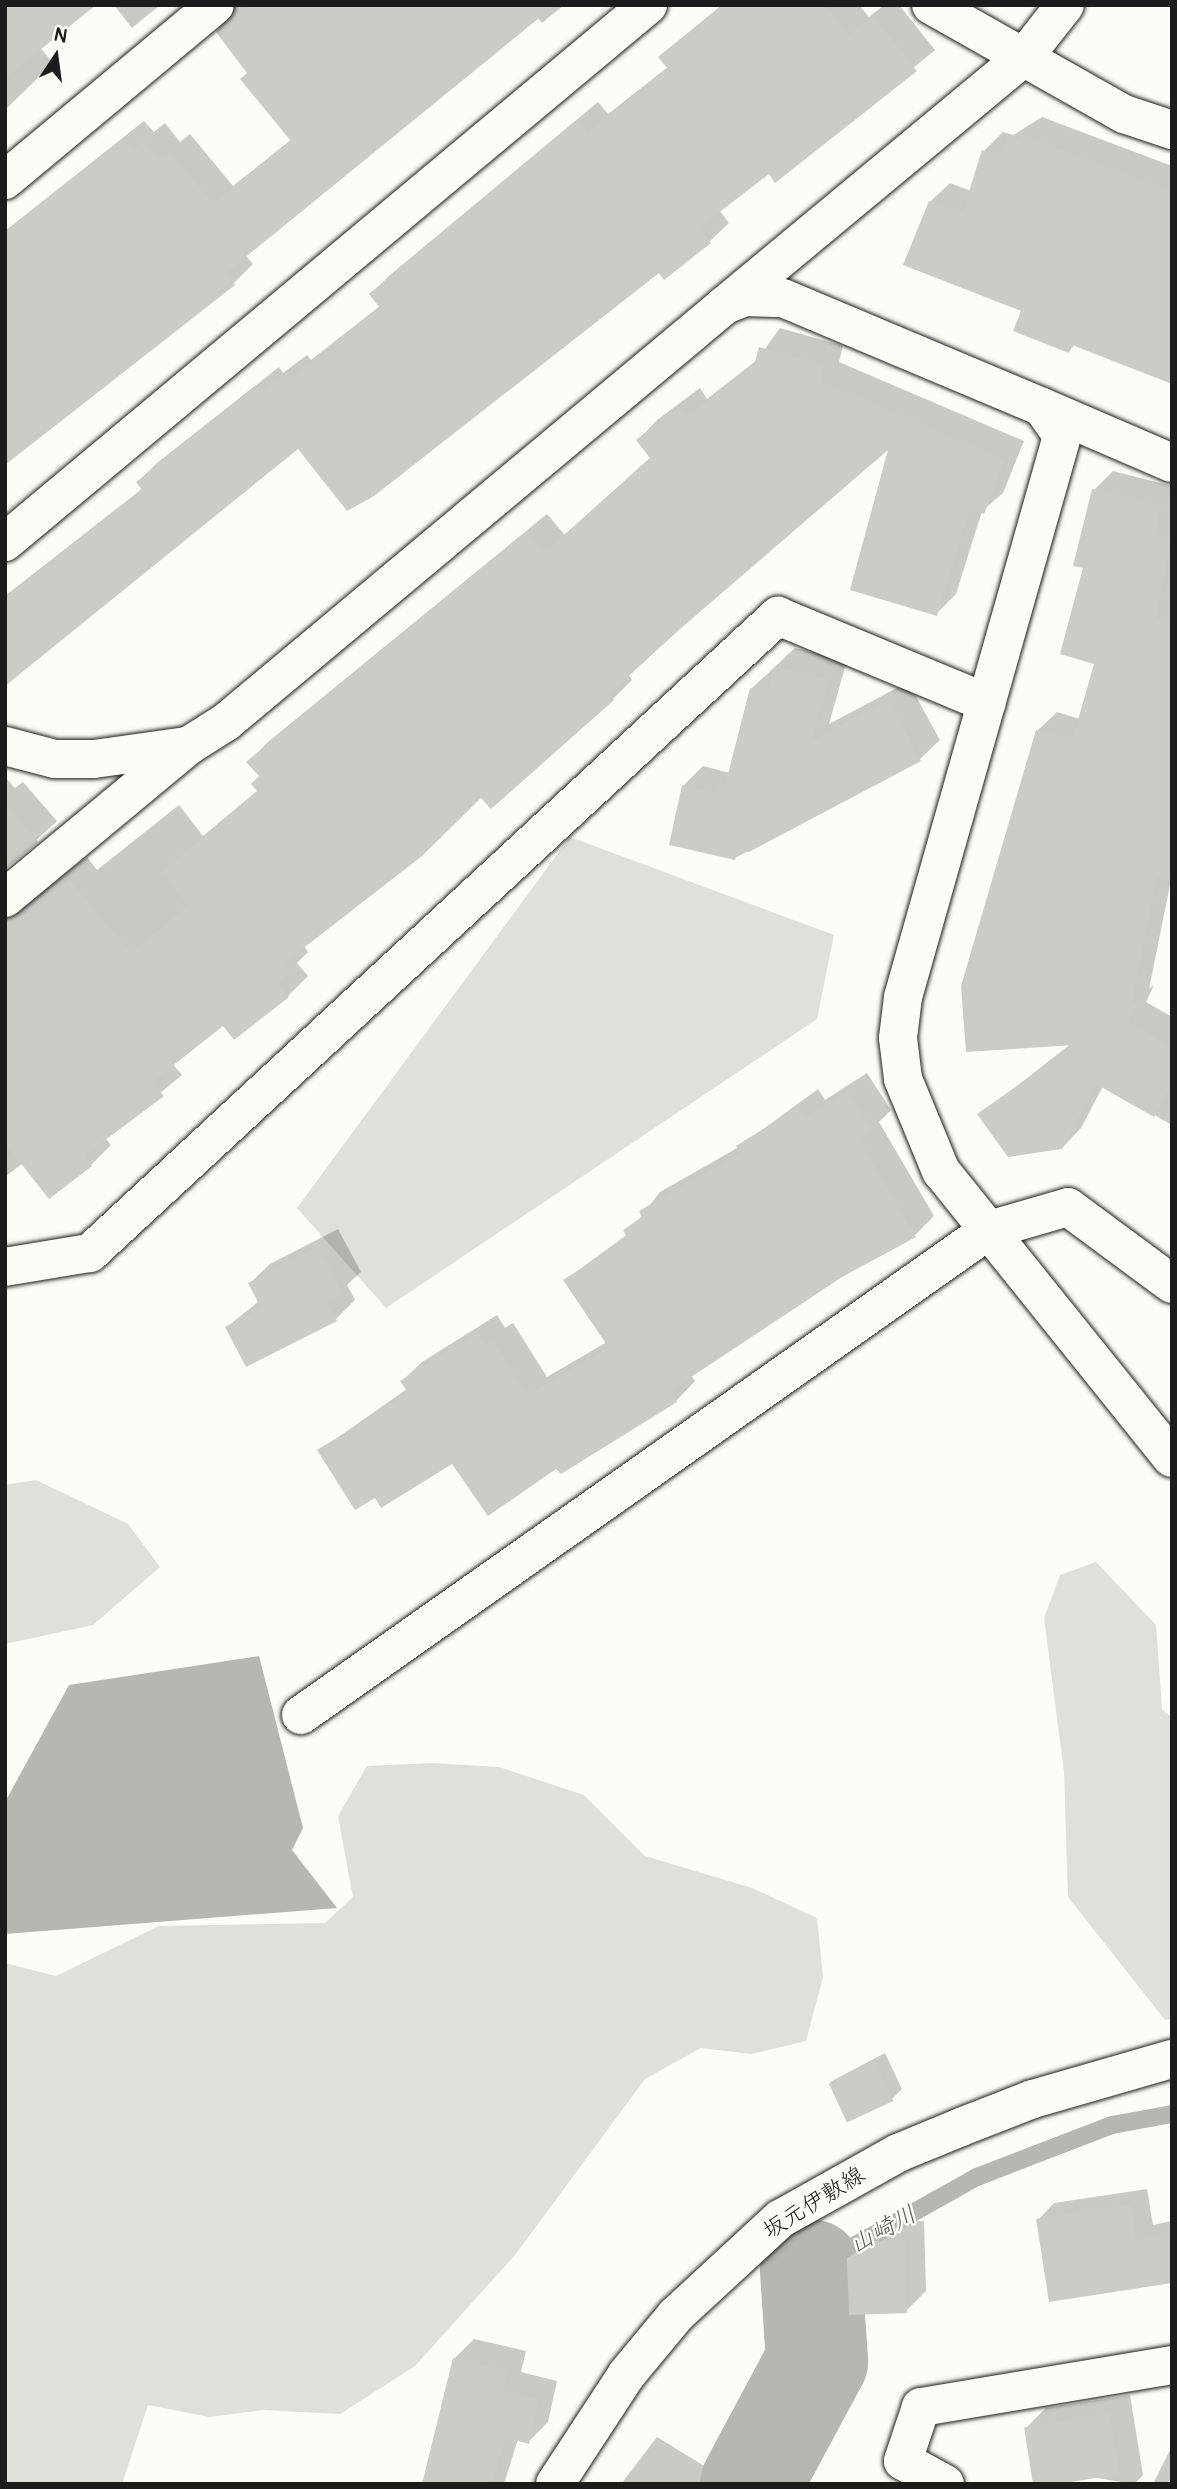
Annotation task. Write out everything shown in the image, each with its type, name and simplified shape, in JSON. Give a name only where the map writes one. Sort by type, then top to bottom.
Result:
[{"type":"street","points":[[5,180],[215,5]]},
{"type":"street","points":[[5,542],[648,5]]},
{"type":"street","points":[[931,5],[1124,114],[1172,130]]},
{"type":"street","points":[[5,898],[188,746],[226,722],[1024,57],[1065,5]]},
{"type":"street","points":[[725,305],[761,295],[783,298],[1172,463]]},
{"type":"street","points":[[1042,407],[1062,436],[903,997],[898,1038],[919,1125],[941,1171],[1172,1458]]},
{"type":"street","points":[[5,1266],[90,1253],[778,616],[987,703]]},
{"type":"street","points":[[5,746],[55,759],[94,759],[188,746]]},
{"type":"street","points":[[301,1715],[989,1230],[1068,1206],[1172,1284]]},
{"type":"street","name":"坂元伊敷線","points":[[555,2484],[627,2374],[676,2315],[780,2219],[887,2159],[961,2127],[1033,2098],[1172,2059]]},
{"type":"street","points":[[945,2484],[894,2472],[921,2407],[1172,2365]]},
{"type":"shaded area","points":[[570,837],[834,935],[817,1019],[386,1308],[297,1208]]},
{"type":"shaded area","points":[[36,1480],[128,1524],[160,1567],[93,1625],[5,1644],[5,1485]]},
{"type":"shaded area","points":[[1096,1562],[1156,1625],[1162,1709],[1172,1718],[1172,2019],[1165,2020],[1068,1897],[1064,1772],[1044,1618],[1060,1575]]},
{"type":"shaded area","points":[[259,1656],[303,1828],[292,1850],[337,1908],[5,1934],[5,1802],[69,1685]]},
{"type":"shaded area","points":[[431,1763],[499,1767],[584,1795],[645,1856],[752,1888],[817,1918],[823,1977],[806,2041],[751,2054],[701,2048],[645,2079],[515,2255],[415,2366],[340,2414],[263,2410],[209,2417],[148,2405],[122,2484],[5,2484],[5,1963],[56,1976],[159,1926],[325,1923],[353,1897],[338,1816],[367,1766]]},
{"type":"building","points":[[5,5],[96,5],[5,78]]},
{"type":"building","points":[[236,5],[555,5],[226,273],[235,285],[5,465],[5,232],[124,139],[133,150],[144,141],[160,160],[170,152],[213,204],[291,141],[240,79],[247,73],[216,32]]},
{"type":"building","points":[[722,5],[825,5],[849,35],[873,16],[917,71],[775,183],[769,174],[699,228],[711,243],[664,280],[659,273],[374,496],[347,511],[298,449],[5,686],[5,598],[142,490],[136,482],[259,385],[263,391],[287,373],[291,378],[380,308],[369,294],[578,120],[588,132],[668,69],[658,57]]},
{"type":"building","points":[[1021,135],[1172,193],[1172,384],[1072,345],[1069,353],[1013,331],[1021,311],[903,265],[929,201],[962,214],[982,150],[1001,156],[1007,138],[1019,142]]},
{"type":"building","points":[[759,347],[825,366],[820,382],[1005,461],[984,514],[970,509],[937,616],[850,590],[888,450],[681,628],[609,694],[614,700],[491,809],[481,798],[422,856],[283,964],[290,973],[278,983],[289,997],[234,1040],[223,1026],[152,1082],[164,1096],[84,1156],[92,1166],[49,1199],[5,1143],[5,919],[66,876],[131,953],[188,906],[162,872],[258,792],[251,784],[259,776],[246,762],[527,532],[544,553],[650,458],[636,440],[679,406],[687,417],[754,365]]},
{"type":"building","points":[[1092,489],[1161,507],[1155,534],[1172,538],[1156,618],[1172,622],[1172,879],[1157,876],[1131,1006],[1139,1000],[1128,1022],[1172,1047],[1172,1083],[1154,1117],[1096,1084],[1062,1149],[1008,1157],[977,1114],[1075,1045],[966,1052],[961,986],[1036,730],[1072,741],[1094,664],[1060,654],[1083,568],[1073,566]]},
{"type":"building","points":[[774,667],[829,680],[811,742],[888,700],[921,761],[749,852],[738,849],[735,860],[669,845],[682,785],[715,793],[718,784],[725,786],[750,688],[767,692]]},
{"type":"building","points":[[5,803],[38,842],[5,869]]},
{"type":"building","points":[[848,1091],[873,1131],[859,1140],[916,1237],[842,1277],[670,1391],[677,1402],[561,1474],[556,1469],[488,1516],[452,1464],[381,1508],[375,1498],[355,1510],[317,1450],[409,1394],[400,1381],[477,1333],[485,1346],[493,1341],[527,1395],[609,1348],[563,1280],[628,1239],[623,1230],[642,1217],[639,1211],[740,1153],[736,1146],[798,1107],[805,1118]]},
{"type":"building","points":[[318,1247],[342,1293],[326,1302],[337,1321],[246,1367],[225,1327],[261,1308],[248,1283]]},
{"type":"building","points":[[875,2062],[893,2101],[847,2123],[829,2084]]},
{"type":"building","points":[[1131,2205],[1136,2241],[1172,2234],[1172,2283],[1049,2302],[1036,2219]]},
{"type":"building","points":[[905,2240],[907,2313],[849,2315],[847,2258],[874,2241]]},
{"type":"building","points":[[453,2358],[508,2371],[503,2392],[539,2400],[529,2444],[505,2437],[493,2484],[422,2484]]},
{"type":"building","points":[[1110,2414],[1120,2474],[1058,2484],[1033,2484],[1024,2428]]},
{"type":"waterway","name":"山崎川","points":[[811,2270],[977,2177],[1112,2125],[1172,2114]]},
{"type":"waterway","name":"山崎川","points":[[751,2484],[817,2361],[811,2270]]}]
